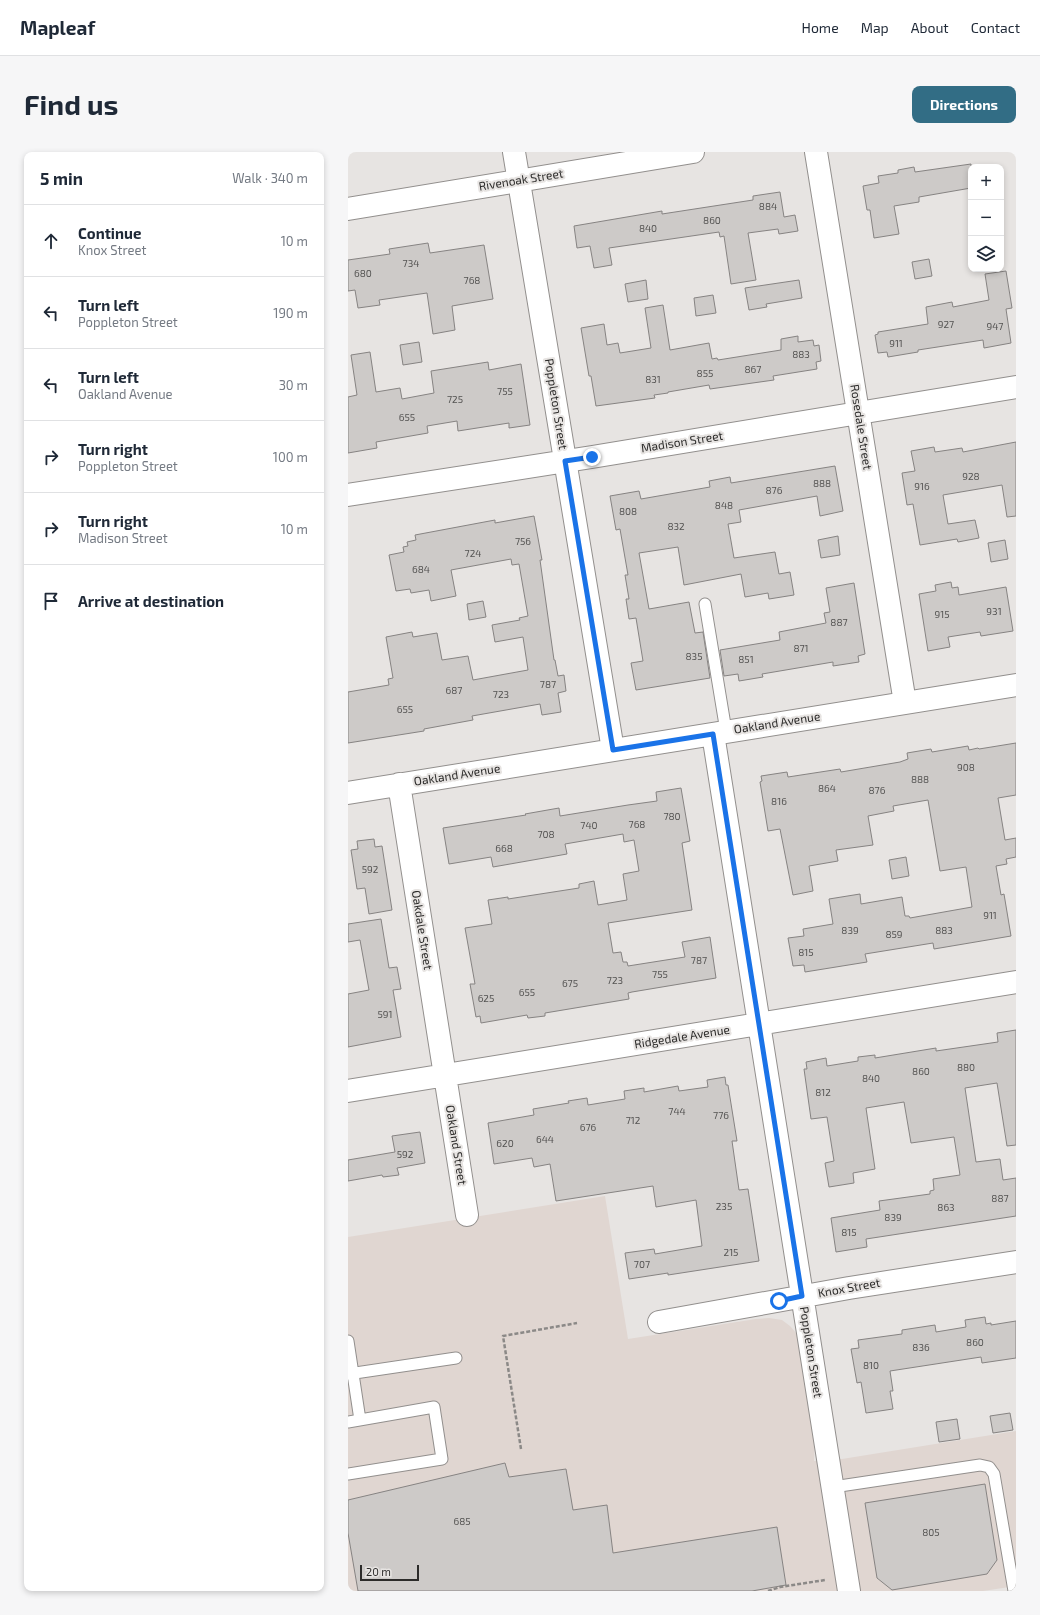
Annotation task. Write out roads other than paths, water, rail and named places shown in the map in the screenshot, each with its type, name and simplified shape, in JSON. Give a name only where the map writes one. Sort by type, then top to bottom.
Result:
[{"type":"street","name":"Poppleton Street","points":[[514,152],[613,750]]},
{"type":"street","name":"Rivenoak Street","points":[[348,209],[693,152]]},
{"type":"street","name":"Rosedale Street","points":[[816,152],[905,703]]},
{"type":"street","name":"Madison Street","points":[[348,495],[1016,387]]},
{"type":"street","name":"Oakland Avenue","points":[[348,793],[1016,685]]},
{"type":"street","name":"Poppleton Street","points":[[720,733],[760,1024],[849,1591]]},
{"type":"street","name":"Oakdale Street","points":[[399,784],[446,1075]]},
{"type":"street","name":"Ridgedale Avenue","points":[[348,1091],[1016,982]]},
{"type":"street","name":"Oakland Street","points":[[446,1075],[467,1214]]},
{"type":"street","name":"Knox Street","points":[[659,1322],[802,1296],[1016,1262]]},
{"type":"lane","points":[[705,604],[720,733]]},
{"type":"lane","points":[[348,1342],[351,1374],[360,1420]]},
{"type":"lane","points":[[351,1374],[456,1358]]},
{"type":"lane","points":[[348,1422],[434,1407],[442,1459],[348,1474]]},
{"type":"lane","points":[[833,1487],[980,1465],[989,1467],[994,1474],[1014,1591]]}]
